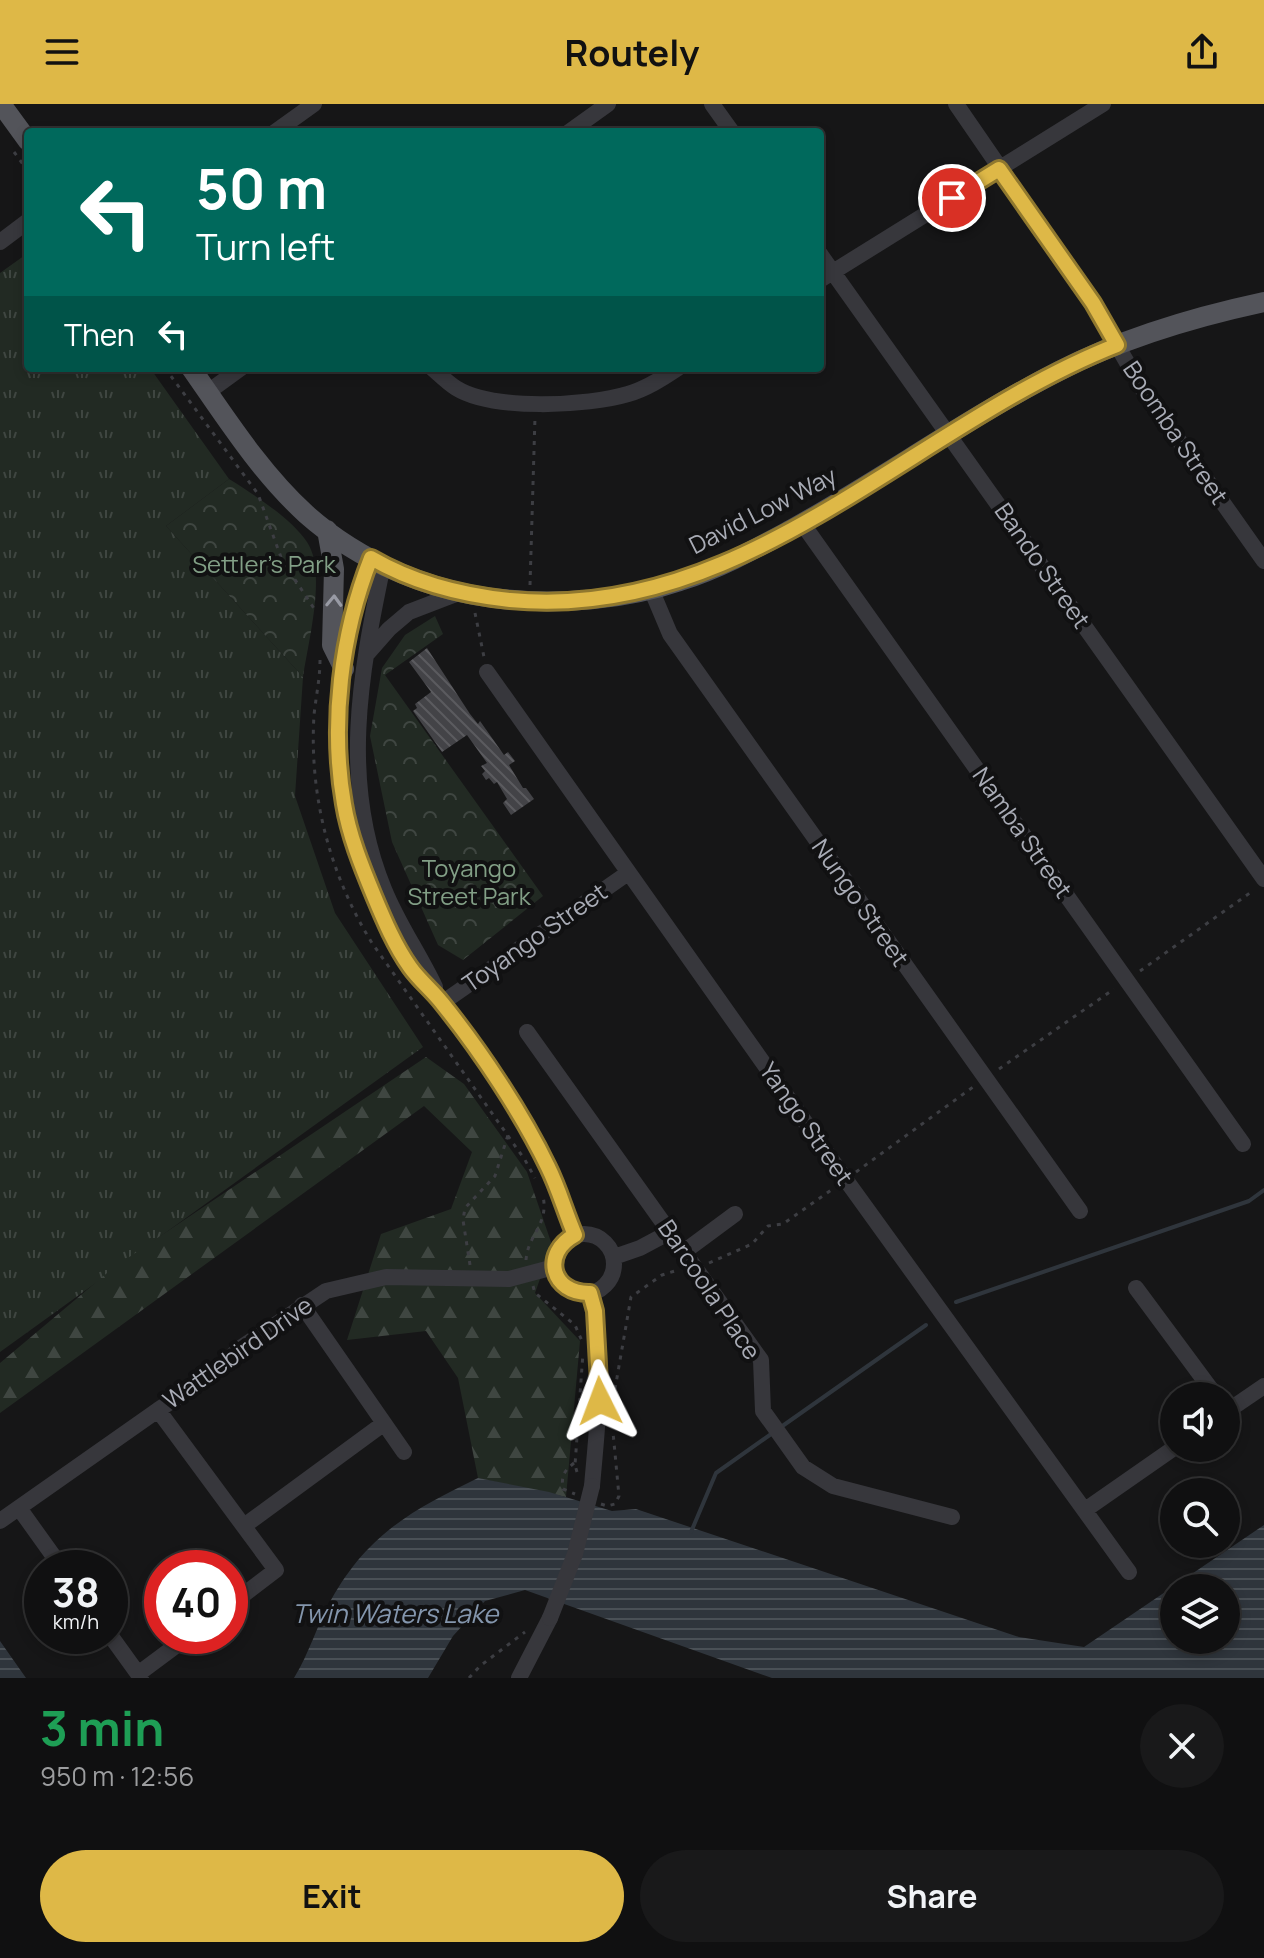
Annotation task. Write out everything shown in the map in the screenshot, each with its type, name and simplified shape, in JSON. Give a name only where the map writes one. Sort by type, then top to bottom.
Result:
[{"type":"main road","points":[[1,104],[24,136]]},
{"type":"main road","name":"David Low Way","points":[[194,372],[267,472],[306,514],[377,562],[411,578],[467,594],[530,602],[591,599],[651,589],[705,573],[802,523],[1043,379],[1117,345],[1189,321],[1264,302]]},
{"type":"main road","points":[[327,530],[334,569],[332,645],[344,669]]},
{"type":"street","points":[[281,128],[314,104]]},
{"type":"street","points":[[575,128],[608,104]]},
{"type":"street","points":[[712,104],[729,128]]},
{"type":"street","points":[[826,276],[1103,104]]},
{"type":"street","name":"Boomba Street","points":[[963,107],[999,169],[1093,303],[1141,387],[1264,561]]},
{"type":"street","points":[[0,242],[24,224]]},
{"type":"street","name":"Bando Street","points":[[826,276],[950,435],[1264,879]]},
{"type":"street","points":[[208,392],[236,372]]},
{"type":"street","points":[[437,372],[458,390],[503,402],[535,405],[629,394],[670,372]]},
{"type":"street","name":"Namba Street","points":[[802,523],[1243,1144]]},
{"type":"street","points":[[377,562],[357,730],[356,764],[364,824],[372,858],[394,914],[425,966],[442,1003]]},
{"type":"street","points":[[377,562],[360,589],[338,712],[339,766],[344,806],[356,848],[383,920],[398,947],[410,968],[442,1003],[525,1125],[548,1167],[575,1235]]},
{"type":"street","name":"Nungo Street","points":[[651,589],[670,634],[1080,1211]]},
{"type":"street","points":[[365,656],[409,612],[467,594]]},
{"type":"street","name":"Yango Street","points":[[487,672],[837,1167],[1129,1572]]},
{"type":"street","name":"Toyango Street","points":[[442,1003],[628,873]]},
{"type":"street","name":"Barcoola Place","points":[[527,1032],[761,1360],[763,1411],[803,1467],[833,1486],[952,1517]]},
{"type":"street","points":[[685,1251],[735,1214]]},
{"type":"street","points":[[614,1257],[670,1232]]},
{"type":"street","points":[[575,1235],[595,1235],[610,1248],[614,1257],[612,1276],[599,1290],[580,1294],[562,1285],[554,1267],[559,1247],[575,1235]]},
{"type":"street","name":"Wattlebird Drive","points":[[0,1521],[217,1371],[239,1349],[326,1291],[386,1277],[509,1279],[554,1267]]},
{"type":"street","points":[[1136,1288],[1206,1382]]},
{"type":"street","points":[[519,1678],[550,1618],[575,1554],[592,1486],[600,1401],[595,1311],[590,1293]]},
{"type":"street","points":[[302,1305],[404,1452]]},
{"type":"street","points":[[1240,1402],[1264,1386]]},
{"type":"street","points":[[158,1410],[276,1570],[248,1591]]},
{"type":"street","points":[[244,1526],[383,1424]]},
{"type":"street","points":[[1085,1510],[1160,1458]]},
{"type":"street","points":[[19,1508],[49,1550]]},
{"type":"street","points":[[124,1654],[140,1676],[167,1654]]},
{"type":"path","points":[[530,602],[535,405]]},
{"type":"path","points":[[467,594],[487,672]]},
{"type":"path","points":[[472,1278],[463,1220],[465,1208],[495,1176],[508,1135]]},
{"type":"path","points":[[469,1678],[480,1666],[533,1627]]},
{"type":"green space","points":[[24,256],[24,372],[153,372],[229,479],[166,526],[303,677],[295,796],[335,913],[423,1047],[0,1352],[0,273]]},
{"type":"green space","name":"Settler's Park","points":[[229,479],[292,525],[307,542],[313,555],[316,589],[303,677],[166,526]]},
{"type":"green space","name":"Toyango Street Park","points":[[435,616],[443,634],[385,675],[543,896],[463,960],[438,945],[392,842],[370,736],[382,668],[405,635]]},
{"type":"green space","points":[[426,1057],[464,1084],[527,1172],[552,1245],[535,1293],[580,1341],[566,1497],[478,1478],[458,1378],[426,1331],[347,1340],[381,1234],[451,1209],[472,1152],[424,1106],[0,1413],[0,1363],[113,1268]]},
{"type":"water","name":"Twin Waters Lake","points":[[478,1478],[549,1492],[612,1511],[636,1509],[1019,1637],[1084,1647],[1160,1595],[1160,1654],[1240,1654],[1240,1574],[1192,1574],[1215,1558],[1240,1558],[1240,1541],[1264,1525],[1264,1678],[772,1678],[525,1590],[485,1601],[453,1636],[428,1678],[294,1678],[321,1619],[345,1577],[376,1541],[432,1501]]},
{"type":"water","points":[[0,1641],[26,1678],[0,1678]]},
{"type":"building","points":[[427,648],[470,714],[478,724],[480,721],[504,755],[508,752],[515,761],[509,765],[534,799],[511,815],[503,803],[507,799],[497,782],[494,784],[489,778],[486,780],[482,774],[485,771],[481,766],[487,763],[467,735],[442,752],[413,711],[417,708],[415,704],[431,692],[409,662]]},
{"type":"waterway","points":[[956,1302],[1249,1201],[1264,1190]]},
{"type":"waterway","points":[[781,1427],[926,1325]]},
{"type":"waterway","points":[[691,1532],[716,1473],[774,1432]]},
{"type":"route","points":[[600,1401],[595,1311],[590,1293],[580,1294],[562,1285],[554,1267],[559,1247],[575,1235],[548,1167],[499,1085],[442,1003],[410,968],[383,920],[356,848],[344,806],[339,766],[338,712],[360,589],[371,558],[434,586],[491,598],[530,602],[591,599],[677,583],[764,544],[852,495],[1033,384],[1117,345],[1093,303],[999,169],[952,198]]}]
